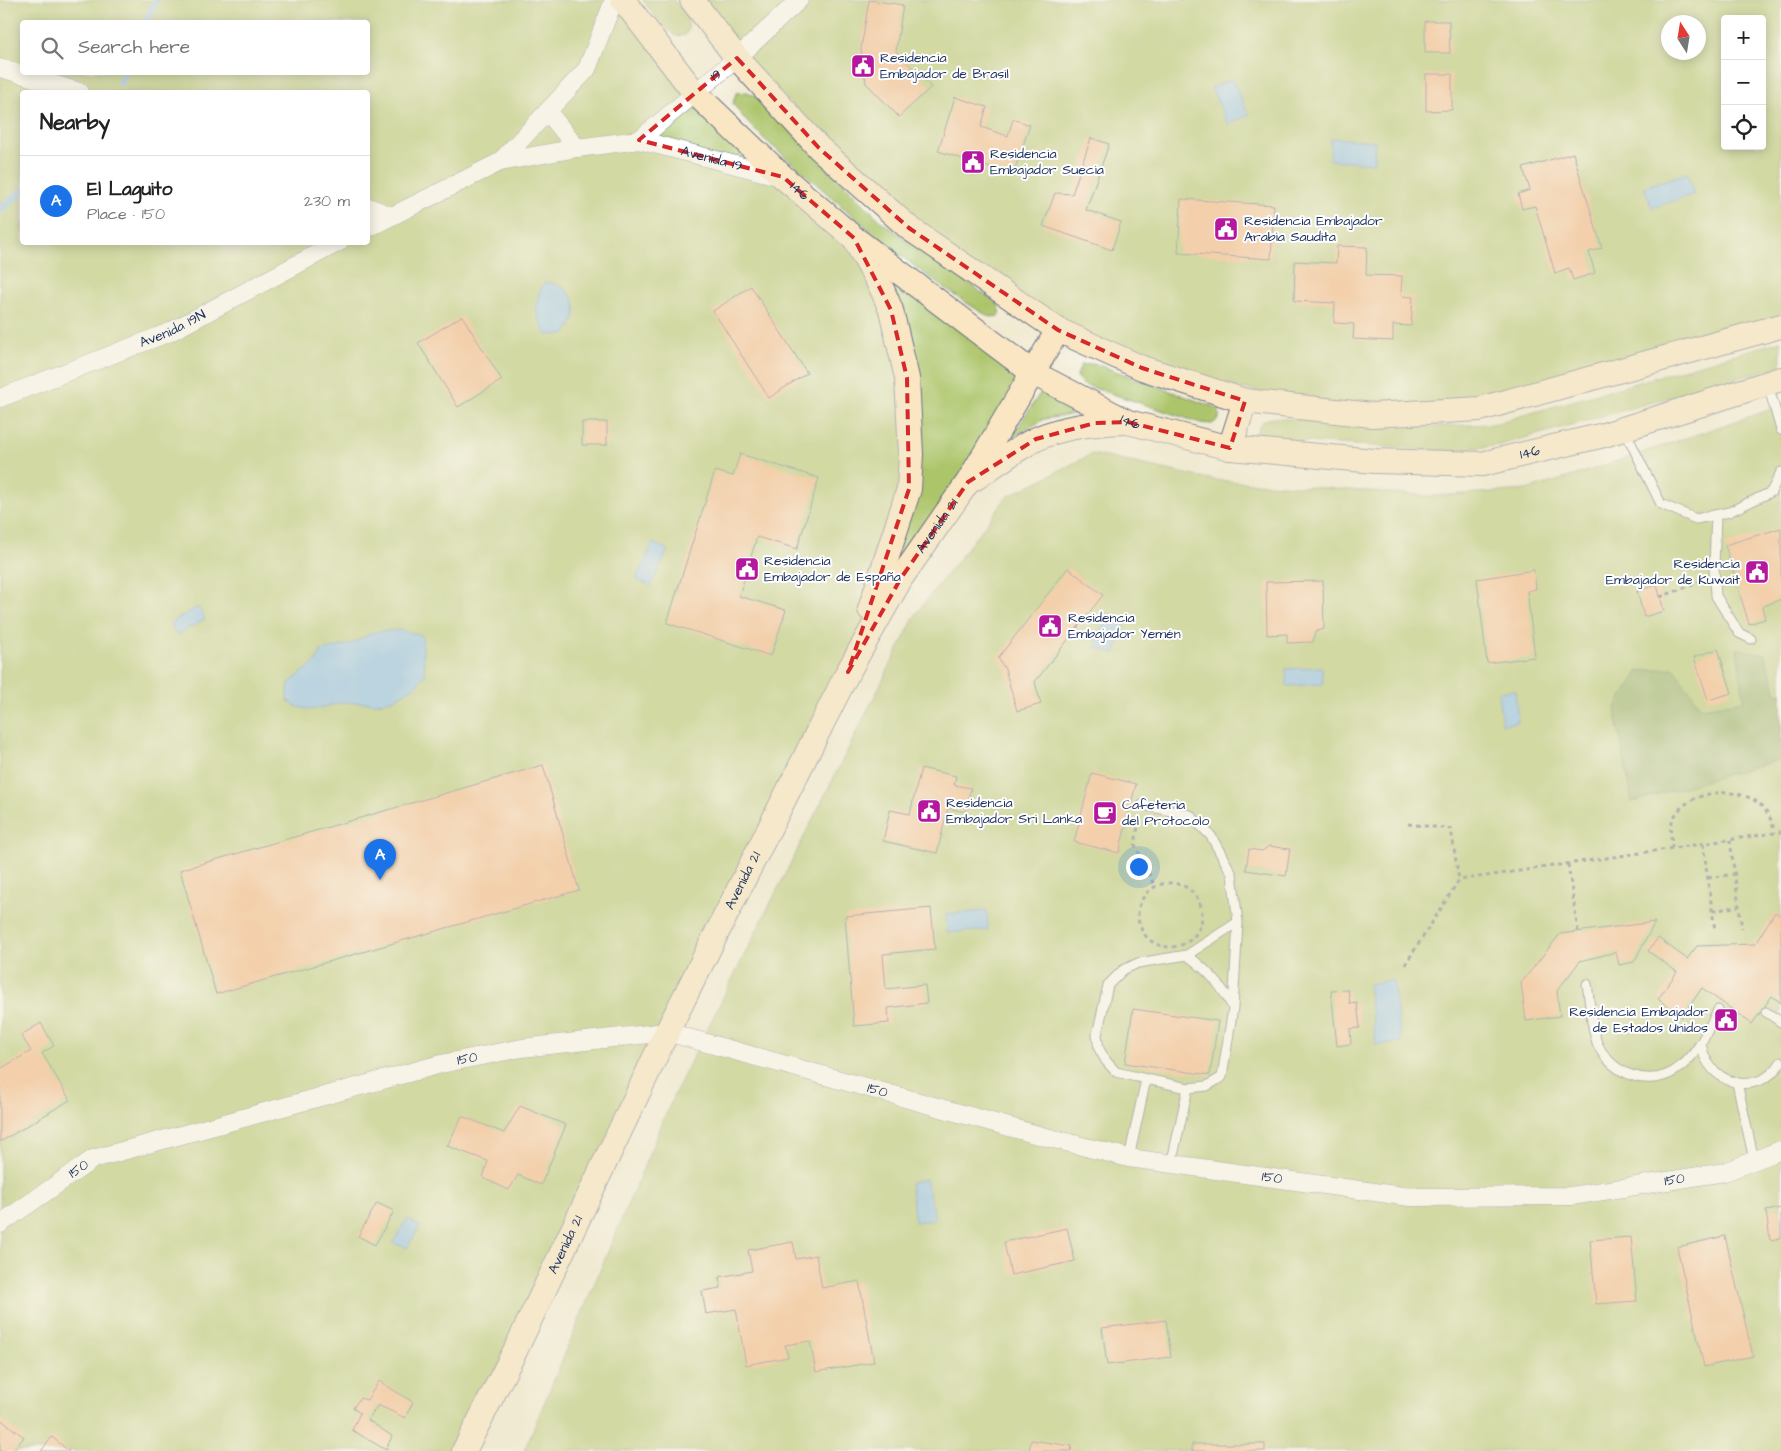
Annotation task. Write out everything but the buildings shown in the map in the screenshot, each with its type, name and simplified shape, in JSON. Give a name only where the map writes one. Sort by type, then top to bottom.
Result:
[{"type":"main road","name":"146","points":[[623,0],[694,92],[783,177],[854,238],[1033,373],[1128,422],[1230,448],[1375,461],[1482,464],[1624,428],[1774,381]]},
{"type":"main road","points":[[692,0],[737,58],[819,148],[909,228],[1058,330],[1142,368],[1245,400],[1372,414],[1480,409],[1781,326]]},
{"type":"main road","points":[[848,672],[909,490],[911,454],[906,378],[891,310],[882,289],[854,238]]},
{"type":"main road","name":"Avenida 21","points":[[464,1451],[515,1351],[667,1032],[848,672],[901,578],[968,482],[1058,330]]},
{"type":"main road","points":[[1230,448],[1245,400]]},
{"type":"main road","points":[[968,482],[1036,439],[1052,433],[1095,424],[1128,422]]},
{"type":"street","name":"Avenida 19","points":[[500,162],[587,69],[614,0]]},
{"type":"street","points":[[737,58],[799,0]]},
{"type":"street","name":"19","points":[[694,92],[737,58]]},
{"type":"street","points":[[0,68],[20,74]]},
{"type":"street","points":[[23,75],[73,90]]},
{"type":"street","points":[[639,140],[694,92]]},
{"type":"street","points":[[548,112],[577,148]]},
{"type":"street","name":"Avenida 19","points":[[390,216],[500,162],[577,148],[639,140],[783,177]]},
{"type":"street","points":[[370,208],[390,216]]},
{"type":"street","points":[[370,227],[390,216]]},
{"type":"street","name":"Avenida 19N","points":[[0,398],[170,332],[333,245]]},
{"type":"street","name":"150","points":[[0,1224],[93,1160],[106,1156],[441,1064],[522,1048],[667,1032],[1038,1135],[1129,1158],[1410,1198],[1571,1196],[1725,1172],[1781,1150]]},
{"type":"lane","points":[[1774,381],[1781,430]]},
{"type":"lane","points":[[1624,428],[1661,504],[1696,519],[1729,512],[1771,492],[1781,472]]},
{"type":"lane","points":[[1716,515],[1714,576],[1716,596],[1739,633],[1751,640]]},
{"type":"lane","points":[[1142,805],[1190,815],[1212,836],[1232,874],[1238,922],[1233,1008],[1222,1076],[1207,1086],[1188,1088],[1116,1072],[1106,1061],[1099,1049],[1096,1035],[1108,985],[1124,970],[1138,963],[1187,955],[1238,922]]},
{"type":"lane","points":[[1187,955],[1208,971],[1225,991],[1233,1008]]},
{"type":"lane","points":[[1587,984],[1596,1042],[1606,1059],[1618,1070],[1633,1077],[1650,1079],[1666,1076],[1680,1068],[1701,1042],[1718,1010]]},
{"type":"lane","points":[[1766,1012],[1781,1022]]},
{"type":"lane","points":[[1701,1042],[1702,1056],[1710,1068],[1724,1078],[1737,1083],[1752,1083],[1766,1077],[1781,1062]]},
{"type":"lane","points":[[1129,1158],[1146,1079]]},
{"type":"lane","points":[[1737,1083],[1754,1160]]},
{"type":"lane","points":[[1171,1165],[1188,1088]]},
{"type":"path","points":[[1660,597],[1714,576]]},
{"type":"path","points":[[1672,848],[1671,826],[1678,812],[1696,797],[1717,793],[1742,795],[1762,805],[1771,819],[1775,833]]},
{"type":"path","points":[[1142,805],[1135,845],[1155,887]]},
{"type":"path","points":[[1405,964],[1460,880],[1451,829],[1408,824]]},
{"type":"path","points":[[1460,880],[1781,832]]},
{"type":"path","points":[[1730,840],[1742,929]]},
{"type":"path","points":[[1703,844],[1715,932]]},
{"type":"path","points":[[1568,864],[1578,931]]},
{"type":"path","points":[[1708,878],[1735,874]]},
{"type":"path","points":[[1164,884],[1175,884],[1189,890],[1199,901],[1202,911],[1198,931],[1182,944],[1172,947],[1161,946],[1144,934],[1139,924],[1138,913],[1146,894],[1155,887],[1164,884]]},
{"type":"path","points":[[1712,911],[1739,906]]},
{"type":"highlighted area","points":[[737,58],[819,148],[909,228],[1058,330],[1142,368],[1245,401],[1230,448],[1128,422],[1095,423],[1036,439],[968,482],[901,578],[848,672],[909,489],[907,378],[891,310],[854,238],[783,177],[639,140]]},
{"type":"green space","points":[[0,0],[623,0],[694,92],[1033,373],[901,578],[464,1451],[0,1451]]},
{"type":"green space","points":[[643,0],[674,0],[684,12],[688,21],[689,26],[685,35],[675,36],[658,20]]},
{"type":"green space","points":[[692,0],[1781,0],[1781,326],[1480,409],[1372,415],[1142,368],[909,228]]},
{"type":"green space","points":[[747,92],[756,96],[882,222],[998,304],[999,316],[990,317],[938,284],[913,265],[753,129],[733,103],[736,93]]},
{"type":"green space","points":[[1781,341],[1781,366],[1500,445],[1450,451],[1263,439],[1257,432],[1263,421],[1275,418],[1417,427],[1493,424]]},
{"type":"green space","points":[[1096,364],[1219,409],[1219,419],[1212,424],[1201,423],[1082,384],[1077,376],[1081,365]]},
{"type":"green space","points":[[1041,392],[1083,413],[1044,419],[1010,439]]},
{"type":"green space","points":[[1781,406],[1781,1451],[524,1451],[674,1095],[916,614],[1007,497],[1092,454],[1215,480],[1433,496],[1526,490]]},
{"type":"green space","points":[[1737,649],[1765,654],[1776,694],[1781,693],[1781,759],[1632,802],[1615,708],[1639,671],[1674,668],[1701,708],[1744,701]]},
{"type":"water","points":[[1232,79],[1249,115],[1228,124],[1211,88]]},
{"type":"water","points":[[1331,138],[1375,141],[1374,163],[1330,160]]},
{"type":"water","points":[[1687,173],[1694,194],[1652,208],[1644,187]]},
{"type":"water","points":[[545,282],[564,288],[574,300],[575,316],[565,334],[547,335],[540,321],[537,302]]},
{"type":"water","points":[[653,543],[668,550],[651,586],[636,579]]},
{"type":"water","points":[[198,607],[205,619],[177,635],[170,623]]},
{"type":"water","points":[[1107,613],[1127,620],[1115,654],[1095,647]]},
{"type":"water","points":[[400,630],[422,635],[425,676],[414,687],[392,700],[377,703],[343,702],[312,710],[297,707],[287,700],[289,683],[316,662],[321,651],[350,644],[374,632]]},
{"type":"water","points":[[1322,667],[1323,684],[1287,686],[1286,669]]},
{"type":"water","points":[[1515,690],[1518,722],[1502,724],[1498,692]]},
{"type":"water","points":[[987,911],[988,930],[947,933],[946,914]]},
{"type":"water","points":[[1393,980],[1401,1042],[1376,1045],[1368,984]]},
{"type":"water","points":[[926,1179],[935,1219],[915,1222],[910,1183]]},
{"type":"water","points":[[407,1219],[420,1226],[407,1248],[393,1243]]},
{"type":"waterway","points":[[147,20],[156,0]]},
{"type":"waterway","points":[[120,83],[124,75]]},
{"type":"waterway","points":[[0,210],[20,193]]},
{"type":"place","name":"Residencia Embajador de Brasil","points":[[863,66]]},
{"type":"place","name":"Residencia Embajador Suecia","points":[[973,162]]},
{"type":"place","name":"Residencia Embajador Arabia Saudita","points":[[1226,229]]},
{"type":"place","name":"Residencia Embajador de España","points":[[747,569]]},
{"type":"place","name":"Residencia Embajador de Kuwait","points":[[1757,572]]},
{"type":"place","name":"Residencia Embajador Yemén","points":[[1050,626]]},
{"type":"place","name":"Residencia Embajador Sri Lanka","points":[[929,811]]},
{"type":"place","name":"Cafeteria del Protocolo","points":[[1105,813]]},
{"type":"place","name":"El Laguito","points":[[380,880]]},
{"type":"place","name":"Residencia Embajador de Estados Unidos","points":[[1726,1020]]}]
